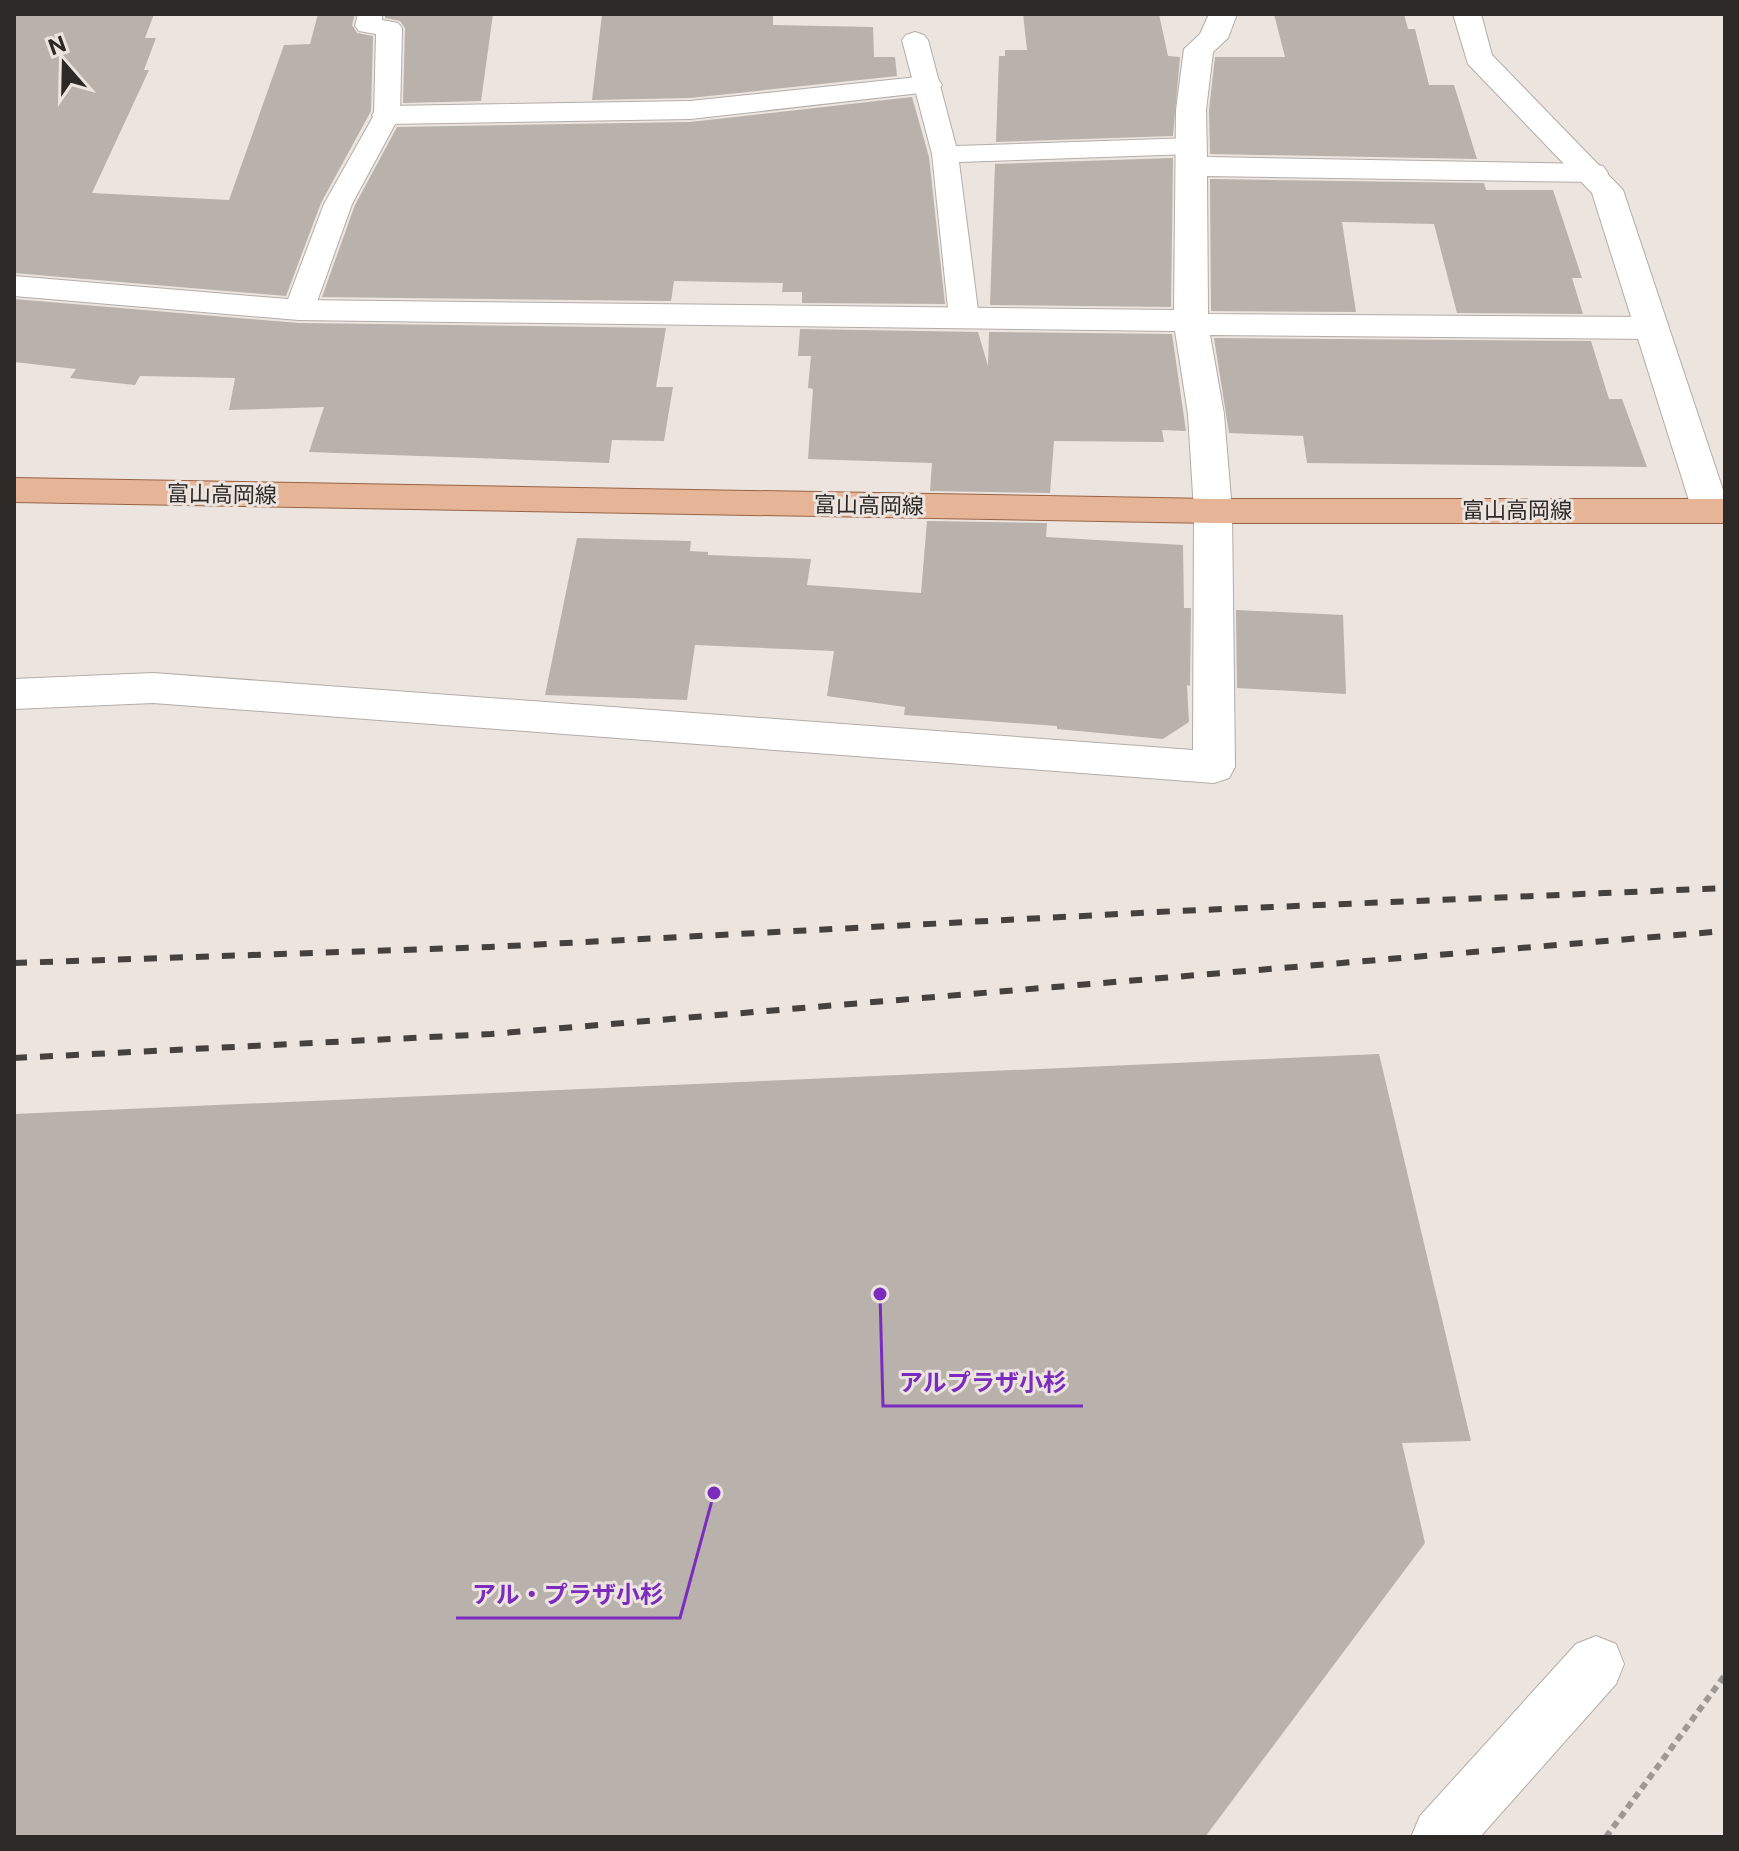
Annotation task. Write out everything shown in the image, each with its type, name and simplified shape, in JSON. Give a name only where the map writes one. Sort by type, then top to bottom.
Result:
[{"type":"main road","name":"富山高岡線","points":[[14,490],[1213,511],[1718,510]]},
{"type":"street","points":[[14,694],[153,688],[1214,767],[1213,511],[1206,414],[1192,322],[1191,156],[1196,62],[1199,49],[1219,29],[1223,14]]},
{"type":"street","points":[[1467,14],[1478,58],[1607,190],[1651,328],[1718,510]]},
{"type":"street","points":[[387,115],[690,110],[927,85]]},
{"type":"street","points":[[1191,156],[1592,173]]},
{"type":"street","points":[[14,286],[299,310],[1651,328]]},
{"type":"street","points":[[1441,1837],[1596,1664]]},
{"type":"lane","points":[[299,310],[338,204],[387,115],[389,28],[368,26],[370,14]]},
{"type":"lane","points":[[915,40],[945,154],[964,318]]},
{"type":"lane","points":[[945,154],[1191,156]]},
{"type":"path","points":[[1606,1837],[1725,1675]]},
{"type":"building","points":[[14,14],[154,14],[145,38],[156,38],[144,70],[149,70],[92,193],[229,200],[284,45],[310,44],[318,14],[355,14],[352,25],[357,33],[373,36],[371,111],[321,203],[286,296],[14,273]]},
{"type":"building","points":[[385,14],[493,14],[481,101],[403,103],[405,28],[400,21],[385,18]]},
{"type":"building","points":[[602,14],[773,14],[773,25],[873,27],[874,57],[895,57],[897,76],[690,98],[592,100]]},
{"type":"building","points":[[1023,14],[1159,14],[1168,56],[1180,57],[1173,136],[996,142],[999,56],[1005,56],[1005,50],[1027,50]]},
{"type":"building","points":[[1274,14],[1404,14],[1408,29],[1415,29],[1429,85],[1454,85],[1477,159],[1210,154],[1209,110],[1215,57],[1285,57]]},
{"type":"building","points":[[912,97],[929,157],[945,304],[802,303],[802,292],[782,292],[783,283],[674,281],[671,301],[322,297],[355,205],[397,127],[690,122]]},
{"type":"building","points":[[1173,158],[1171,307],[990,305],[995,164]]},
{"type":"building","points":[[1210,179],[1484,183],[1486,190],[1553,190],[1582,278],[1572,278],[1583,314],[1457,313],[1434,224],[1342,222],[1356,312],[1211,311]]},
{"type":"building","points":[[14,299],[299,323],[666,328],[656,387],[673,387],[664,441],[612,440],[609,463],[309,452],[324,407],[229,410],[235,378],[140,376],[135,385],[70,378],[76,369],[14,362]]},
{"type":"building","points":[[800,329],[978,332],[988,366],[989,332],[1172,334],[1186,431],[1162,430],[1164,442],[1054,441],[1050,493],[930,491],[932,463],[808,459],[813,389],[808,388],[811,356],[798,356]]},
{"type":"building","points":[[1214,338],[1591,341],[1609,399],[1622,399],[1647,467],[1307,463],[1303,436],[1229,433]]},
{"type":"building","points":[[927,521],[1047,523],[1046,537],[1183,545],[1184,608],[1191,608],[1190,686],[1187,685],[1189,722],[1163,739],[1057,729],[1057,726],[904,715],[905,707],[827,696],[834,651],[695,645],[687,700],[545,695],[577,538],[691,541],[690,551],[708,552],[708,555],[811,559],[807,585],[921,593]]},
{"type":"building","points":[[1236,610],[1343,615],[1346,694],[1237,688]]},
{"type":"building","points":[[1379,1054],[1471,1441],[1402,1443],[1425,1543],[1205,1837],[14,1837],[14,1114]]},
{"type":"railway","points":[[14,963],[490,947],[1177,911],[1725,888]]},
{"type":"railway","points":[[14,1058],[491,1034],[1725,931]]},
{"type":"place","name":"アルプラザ小杉","points":[[880,1294]]},
{"type":"place","name":"アル・プラザ小杉","points":[[714,1493]]}]
